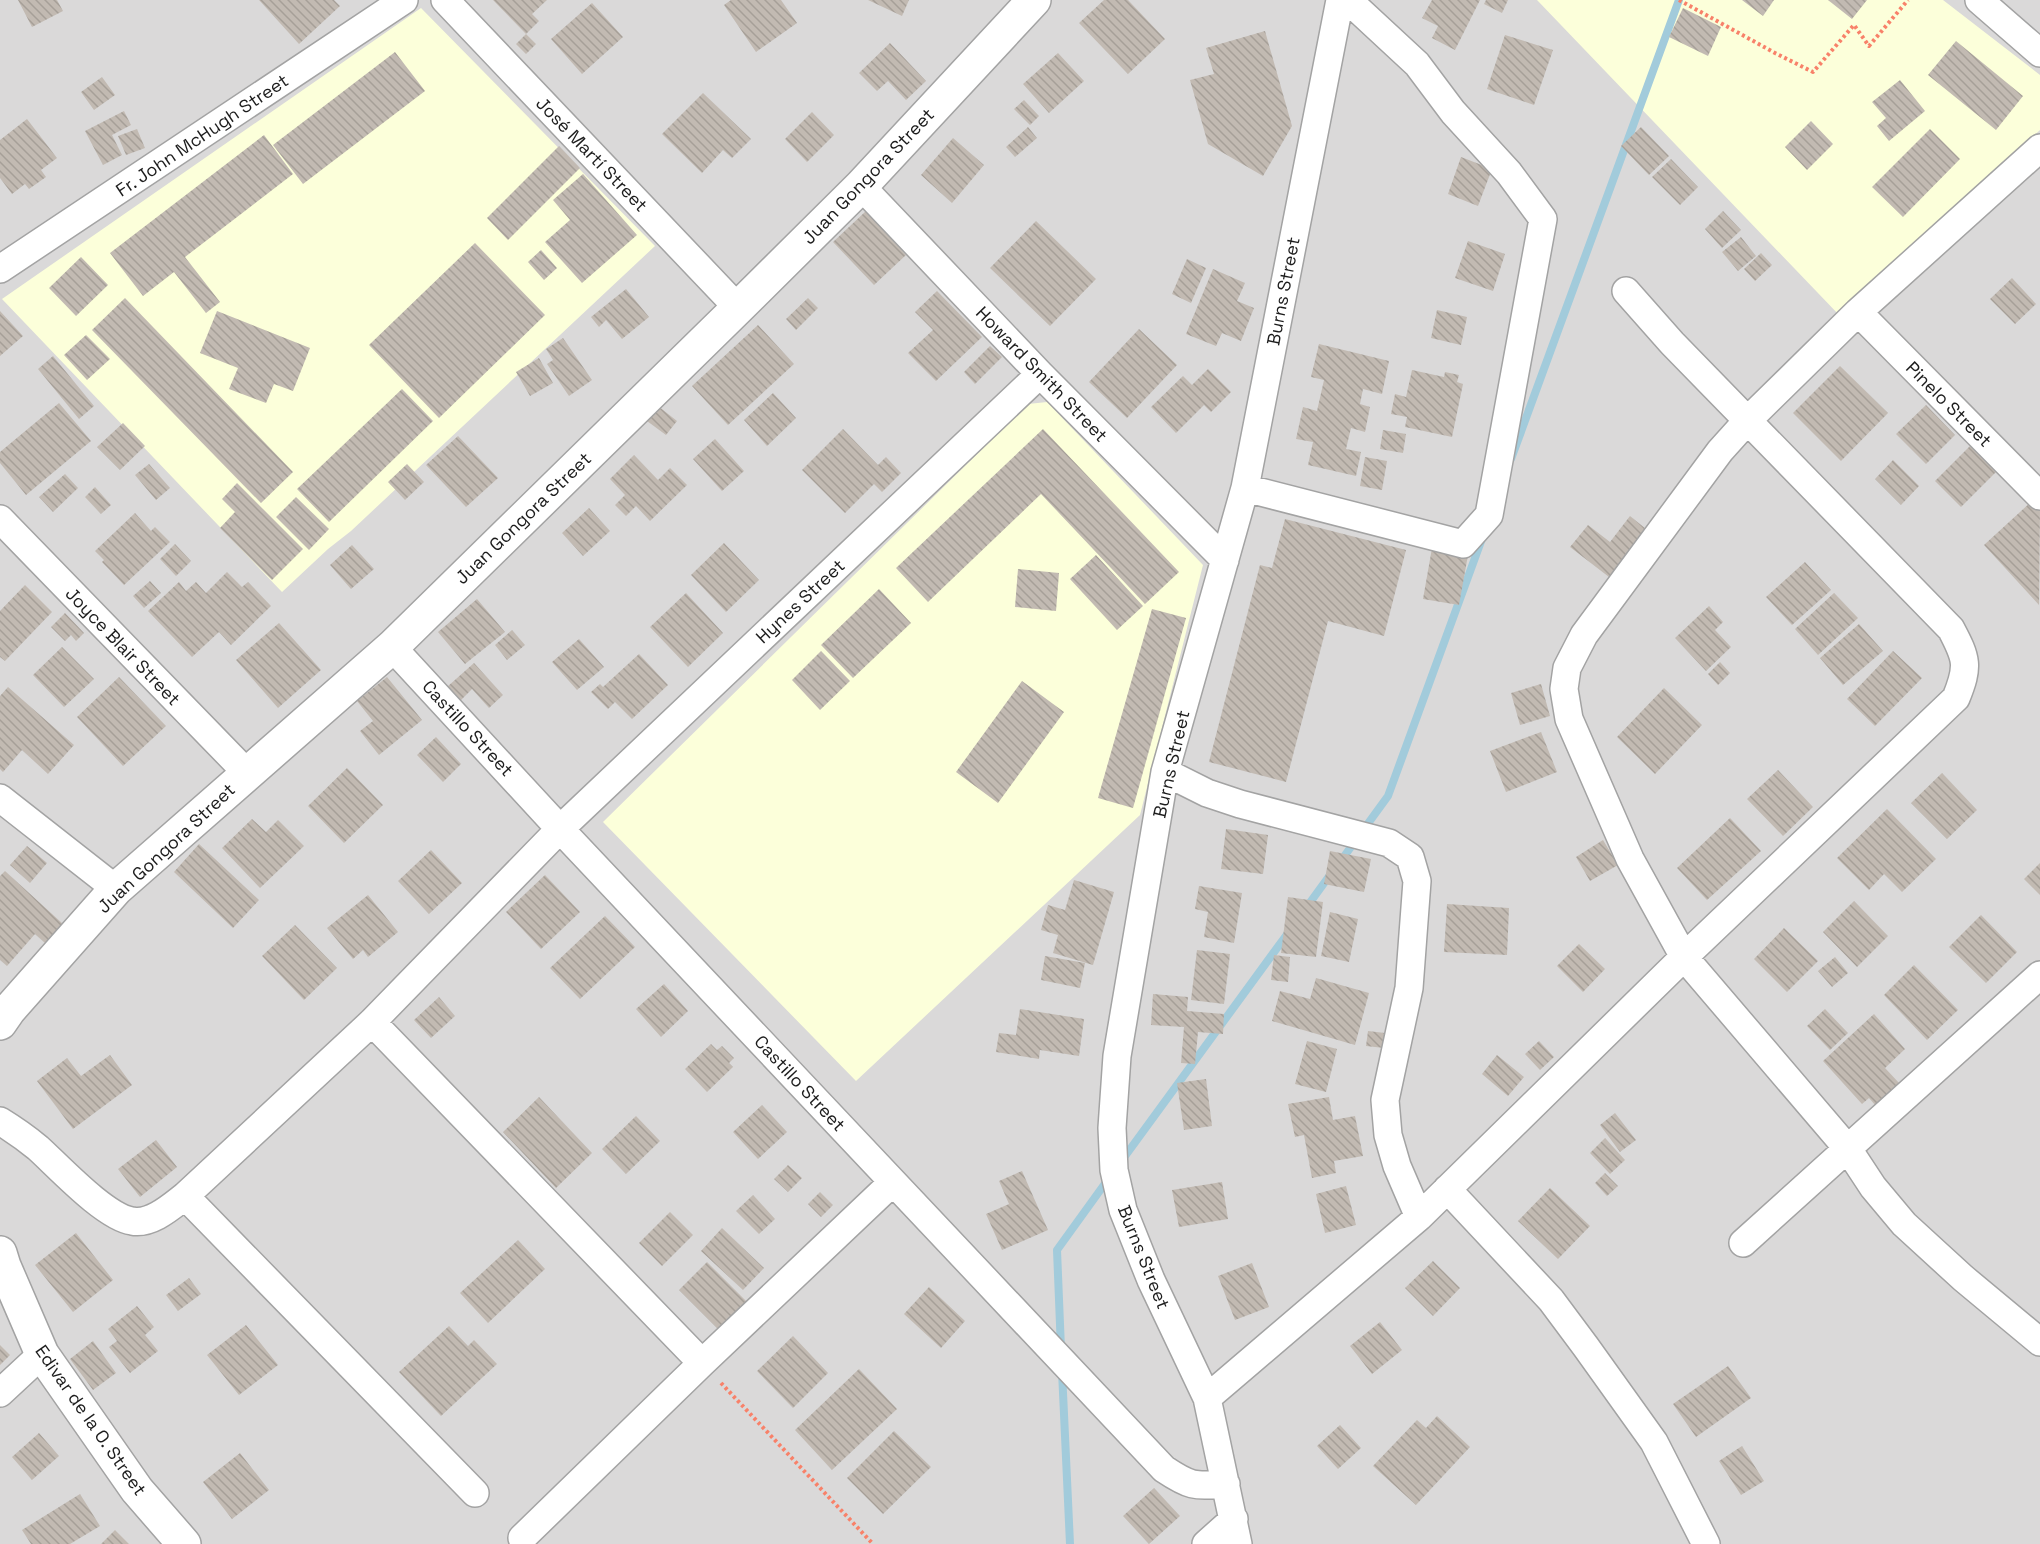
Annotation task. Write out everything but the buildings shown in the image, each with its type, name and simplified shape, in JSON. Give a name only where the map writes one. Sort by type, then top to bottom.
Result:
[{"type":"street","name":"Fr. John McHugh Street","points":[[0,269],[404,0]]},
{"type":"street","name":"José Martí Street","points":[[445,0],[738,308]]},
{"type":"street","name":"Juan Gongora Street","points":[[0,1023],[116,889],[392,647],[861,186],[1034,0]]},
{"type":"street","name":"Burns Street","points":[[1236,1532],[1207,1398],[1151,1280],[1127,1220],[1114,1160],[1112,1119],[1117,1056],[1165,772],[1245,488],[1340,0]]},
{"type":"street","points":[[1245,488],[1463,544],[1489,515],[1543,219],[1509,173],[1453,112],[1417,64],[1348,0]]},
{"type":"street","points":[[1979,0],[2040,53]]},
{"type":"street","points":[[2040,148],[1858,312],[1747,421],[1720,451],[1584,635],[1566,668],[1564,689],[1569,719],[1630,859],[1684,957],[1848,1149],[1873,1187],[1904,1224],[1963,1278],[2040,1342]]},
{"type":"street","name":"Howard Smith Street","points":[[861,186],[1040,374],[1225,560]]},
{"type":"street","points":[[1207,1398],[1419,1217],[1684,957],[1956,698],[1965,676],[1964,653],[1951,629],[1672,344],[1626,291]]},
{"type":"street","name":"Pinelo Street","points":[[1858,312],[2040,496]]},
{"type":"street","name":"Hynes Street","points":[[0,1121],[30,1142],[117,1215],[134,1222],[160,1215],[185,1196],[372,1022],[560,829],[1040,374]]},
{"type":"street","name":"Joyce Blair Street","points":[[0,519],[247,773]]},
{"type":"street","name":"Castillo Street","points":[[392,647],[560,829],[1164,1468],[1179,1479],[1195,1486],[1226,1484]]},
{"type":"street","points":[[1165,772],[1207,793],[1240,804],[1389,843],[1410,858],[1417,881],[1408,988],[1385,1100],[1388,1135],[1397,1166],[1419,1217]]},
{"type":"street","points":[[0,798],[116,889]]},
{"type":"street","points":[[1743,1243],[2040,975]]},
{"type":"street","points":[[372,1022],[702,1363]]},
{"type":"street","points":[[522,1539],[702,1363],[893,1182]]},
{"type":"street","points":[[1447,1190],[1551,1300],[1593,1357],[1654,1442],[1706,1544]]},
{"type":"street","points":[[185,1196],[475,1493]]},
{"type":"street","name":"Edivar de la O. Street","points":[[0,1253],[3,1266],[42,1354],[138,1490],[184,1544]]},
{"type":"street","points":[[0,1393],[42,1354]]},
{"type":"street","points":[[1206,1544],[1236,1532]]},
{"type":"path","points":[[1679,0],[1813,72],[1854,25],[1869,46],[1908,0]]},
{"type":"path","points":[[702,1363],[873,1544]]},
{"type":"shaded area","points":[[0,0],[2040,0],[2040,1544],[0,1544]]},
{"type":"shaded area","points":[[1537,0],[1943,0],[2040,75],[2040,130],[1841,317]]},
{"type":"shaded area","points":[[421,8],[655,246],[351,531],[282,592],[2,299]]},
{"type":"shaded area","points":[[1047,402],[1203,565],[1140,815],[856,1081],[603,822],[1028,404]]},
{"type":"waterway","points":[[1511,459],[1679,0]]},
{"type":"waterway","points":[[1340,862],[1388,796],[1483,536]]},
{"type":"waterway","points":[[1306,908],[1330,875]]},
{"type":"waterway","points":[[1120,1163],[1288,933]]},
{"type":"waterway","points":[[1061,1349],[1057,1250],[1109,1178]]},
{"type":"waterway","points":[[1062,1371],[1070,1544]]}]
